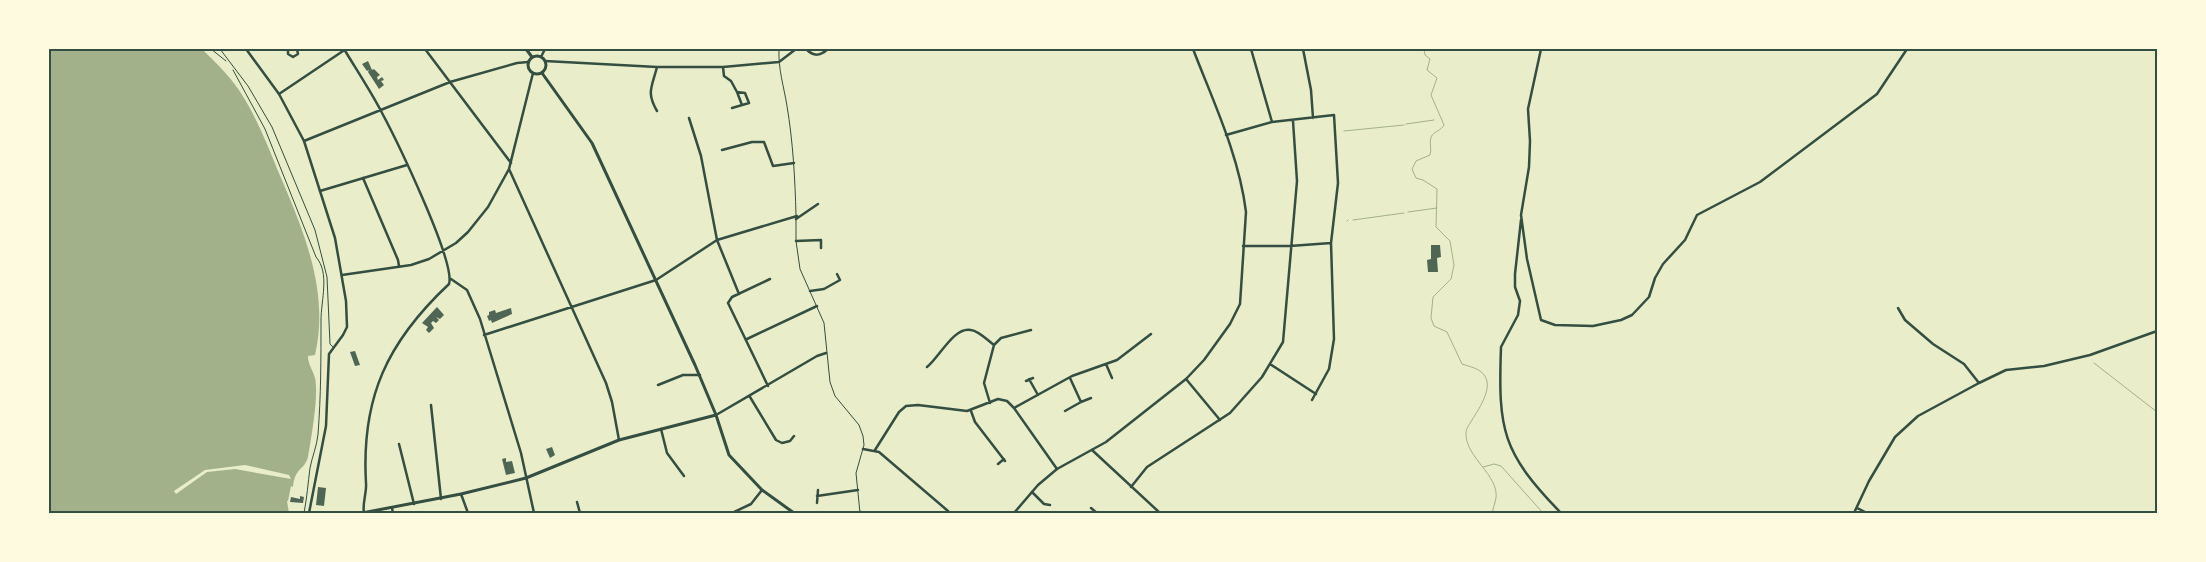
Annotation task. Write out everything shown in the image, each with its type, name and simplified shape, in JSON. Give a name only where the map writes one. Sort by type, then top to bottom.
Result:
[{"type":"main road","points":[[526,49],[532,57]]},
{"type":"main road","points":[[532,57],[541,57],[545,61],[545,68],[542,72]]},
{"type":"main road","points":[[532,57],[528,62],[528,68],[533,73],[542,72]]},
{"type":"main road","points":[[542,72],[592,143],[700,375],[729,455],[762,490],[792,513]]},
{"type":"main road","points":[[363,513],[441,499],[526,478],[619,440],[716,415]]},
{"type":"street","points":[[246,49],[279,94],[304,142],[335,238],[346,301],[346,327],[329,354],[326,426],[309,513]]},
{"type":"street","points":[[288,49],[288,54],[293,57],[298,54],[297,49]]},
{"type":"street","points":[[279,94],[345,49],[380,110],[407,166],[443,252],[450,278],[448,284],[418,314],[396,348],[377,383],[371,402],[366,442],[366,496],[363,513]]},
{"type":"street","points":[[425,49],[511,163]]},
{"type":"street","points":[[541,57],[545,49]]},
{"type":"street","points":[[545,61],[657,67],[723,67],[778,62],[796,49]]},
{"type":"street","points":[[806,49],[812,54],[819,55],[828,49]]},
{"type":"street","points":[[1014,513],[1032,492],[1057,469],[1092,450],[1186,379],[1204,360],[1230,324],[1240,304],[1243,289],[1243,246],[1246,212],[1244,197],[1226,135],[1192,49]]},
{"type":"street","points":[[1251,49],[1272,122]]},
{"type":"street","points":[[1303,49],[1311,90],[1313,118]]},
{"type":"street","points":[[1541,49],[1528,108],[1529,168],[1521,215],[1515,274],[1520,307],[1516,323],[1505,337],[1501,347],[1501,419],[1512,452],[1520,466],[1529,479],[1561,513]]},
{"type":"street","points":[[1521,215],[1527,259],[1538,314],[1541,320],[1555,325],[1585,326],[1627,318],[1649,297],[1655,278],[1664,264],[1685,240],[1697,215],[1760,182],[1877,94],[1907,49]]},
{"type":"street","points":[[304,142],[450,82],[517,62],[528,62]]},
{"type":"street","points":[[657,67],[650,90],[650,99],[657,111]]},
{"type":"street","points":[[723,67],[724,76],[731,81],[742,105]]},
{"type":"street","points":[[342,275],[424,261],[456,243],[480,218],[502,185],[509,169],[533,73]]},
{"type":"street","points":[[732,108],[750,103],[744,92],[737,92]]},
{"type":"street","points":[[1226,135],[1272,122],[1334,116],[1338,183],[1331,243],[1334,339],[1329,369],[1312,400]]},
{"type":"street","points":[[689,118],[697,140],[717,240],[739,294]]},
{"type":"street","points":[[1131,487],[1147,467],[1230,413],[1262,377],[1283,342],[1297,181],[1293,121]]},
{"type":"street","points":[[722,150],[752,142],[764,142],[773,166],[794,163]]},
{"type":"street","points":[[320,191],[407,166]]},
{"type":"street","points":[[509,169],[606,382],[619,440]]},
{"type":"street","points":[[362,178],[399,266]]},
{"type":"street","points":[[484,335],[656,280],[717,240],[796,218],[818,204]]},
{"type":"street","points":[[796,241],[821,240],[821,248]]},
{"type":"street","points":[[1243,246],[1290,246],[1331,243]]},
{"type":"street","points":[[810,292],[840,280],[837,274]]},
{"type":"street","points":[[450,278],[467,290],[473,300],[521,453],[534,513]]},
{"type":"street","points":[[768,386],[728,303],[732,297],[770,279]]},
{"type":"street","points":[[747,339],[817,306]]},
{"type":"street","points":[[1898,308],[1905,320],[1927,339],[1964,364],[1979,383]]},
{"type":"street","points":[[990,402],[984,384],[994,344],[1001,338],[1031,330]]},
{"type":"street","points":[[1854,513],[1873,473],[1900,432],[1918,416],[2006,370],[2044,366],[2090,354],[2157,330]]},
{"type":"street","points":[[927,367],[934,364],[954,336],[962,331],[974,331],[994,344]]},
{"type":"street","points":[[1014,408],[1070,378],[1117,360],[1151,334]]},
{"type":"street","points":[[716,415],[750,397],[817,356],[826,353]]},
{"type":"street","points":[[1106,364],[1112,378]]},
{"type":"street","points":[[1270,364],[1316,394]]},
{"type":"street","points":[[658,385],[683,375],[700,375]]},
{"type":"street","points":[[1033,378],[1028,380],[1038,395]]},
{"type":"street","points":[[1070,378],[1081,402]]},
{"type":"street","points":[[1186,379],[1220,420]]},
{"type":"street","points":[[664,382],[666,388]]},
{"type":"street","points":[[750,397],[776,440],[782,443],[790,441],[794,436]]},
{"type":"street","points":[[1065,411],[1091,398]]},
{"type":"street","points":[[875,450],[899,412],[906,406],[918,405],[971,411],[990,402],[1003,400],[1007,401],[1014,408],[1057,469]]},
{"type":"street","points":[[431,405],[441,499]]},
{"type":"street","points":[[971,411],[974,422],[1005,460],[998,464]]},
{"type":"street","points":[[660,428],[667,453],[684,476]]},
{"type":"street","points":[[399,444],[414,504]]},
{"type":"street","points":[[863,449],[875,450],[948,511]]},
{"type":"street","points":[[1092,450],[1160,513]]},
{"type":"street","points":[[732,513],[752,504],[762,490]]},
{"type":"street","points":[[817,503],[818,490]]},
{"type":"street","points":[[817,496],[858,490]]},
{"type":"street","points":[[1032,492],[1044,504],[1051,505]]},
{"type":"street","points":[[461,494],[468,513]]},
{"type":"street","points":[[577,502],[580,513]]},
{"type":"street","points":[[392,508],[393,513]]},
{"type":"street","points":[[1091,508],[1098,513]]},
{"type":"street","points":[[1857,508],[1867,513]]},
{"type":"street","points":[[860,513],[870,513]]},
{"type":"lane","points":[[220,49],[248,86],[272,127],[314,230],[326,273],[330,344],[333,347]]},
{"type":"lane","points":[[779,49],[778,62],[787,105],[794,163],[796,241],[800,269],[824,323],[830,382],[835,396],[859,425],[863,436],[863,449],[856,472],[860,513]]},
{"type":"path","points":[[211,49],[226,61]]},
{"type":"path","points":[[232,68],[235,78],[255,108],[265,129],[316,257],[320,262],[323,278],[318,436],[310,466],[304,513]]},
{"type":"shaded area","points":[[49,49],[202,49],[235,84],[254,116],[267,143],[305,238],[312,261],[319,307],[319,331],[315,355],[308,356],[316,385],[313,429],[308,457],[296,476],[293,487],[291,486],[287,501],[289,513],[49,513]]},
{"type":"pier","points":[[245,465],[289,475],[291,479],[235,469],[207,472],[176,494],[174,491],[205,470]]},
{"type":"building","points":[[368,61],[372,70],[374,69],[380,75],[377,77],[378,80],[382,77],[384,80],[381,81],[384,85],[379,89],[368,72],[369,70],[367,71],[362,64]]},
{"type":"building","points":[[1431,245],[1440,245],[1441,257],[1437,258],[1438,272],[1428,272],[1427,260],[1431,259]]},
{"type":"building","points":[[437,307],[444,315],[440,319],[436,317],[439,320],[436,323],[433,321],[431,323],[434,328],[429,333],[426,330],[428,327],[422,323]]},
{"type":"building","points":[[511,308],[512,314],[492,323],[491,320],[489,321],[487,316],[489,312],[495,310],[496,313]]},
{"type":"building","points":[[355,351],[360,365],[355,366],[350,352]]},
{"type":"building","points":[[552,447],[555,455],[550,458],[546,449]]},
{"type":"building","points":[[506,458],[506,462],[512,461],[515,473],[506,475],[502,459]]},
{"type":"building","points":[[318,487],[326,488],[324,506],[316,505]]},
{"type":"building","points":[[300,496],[304,497],[303,503],[290,502],[291,497],[300,499]]},
{"type":"waterway","points":[[1424,49],[1425,55],[1430,59],[1427,70],[1437,78],[1431,95],[1444,125],[1431,137],[1430,155],[1416,161],[1412,169],[1416,178],[1437,189],[1436,227],[1450,241],[1454,265],[1451,279],[1433,297],[1431,318],[1434,326],[1447,332],[1462,364],[1480,371],[1485,376],[1487,382],[1485,395],[1466,433],[1467,442],[1471,450],[1488,474],[1496,490],[1492,513]]},
{"type":"waterway","points":[[1406,124],[1434,120]]},
{"type":"waterway","points":[[1344,131],[1404,125]]},
{"type":"waterway","points":[[1408,212],[1437,208]]},
{"type":"waterway","points":[[1353,220],[1404,213]]},
{"type":"waterway","points":[[2094,363],[2157,412]]},
{"type":"waterway","points":[[1483,467],[1494,464],[1501,466],[1543,513]]}]
